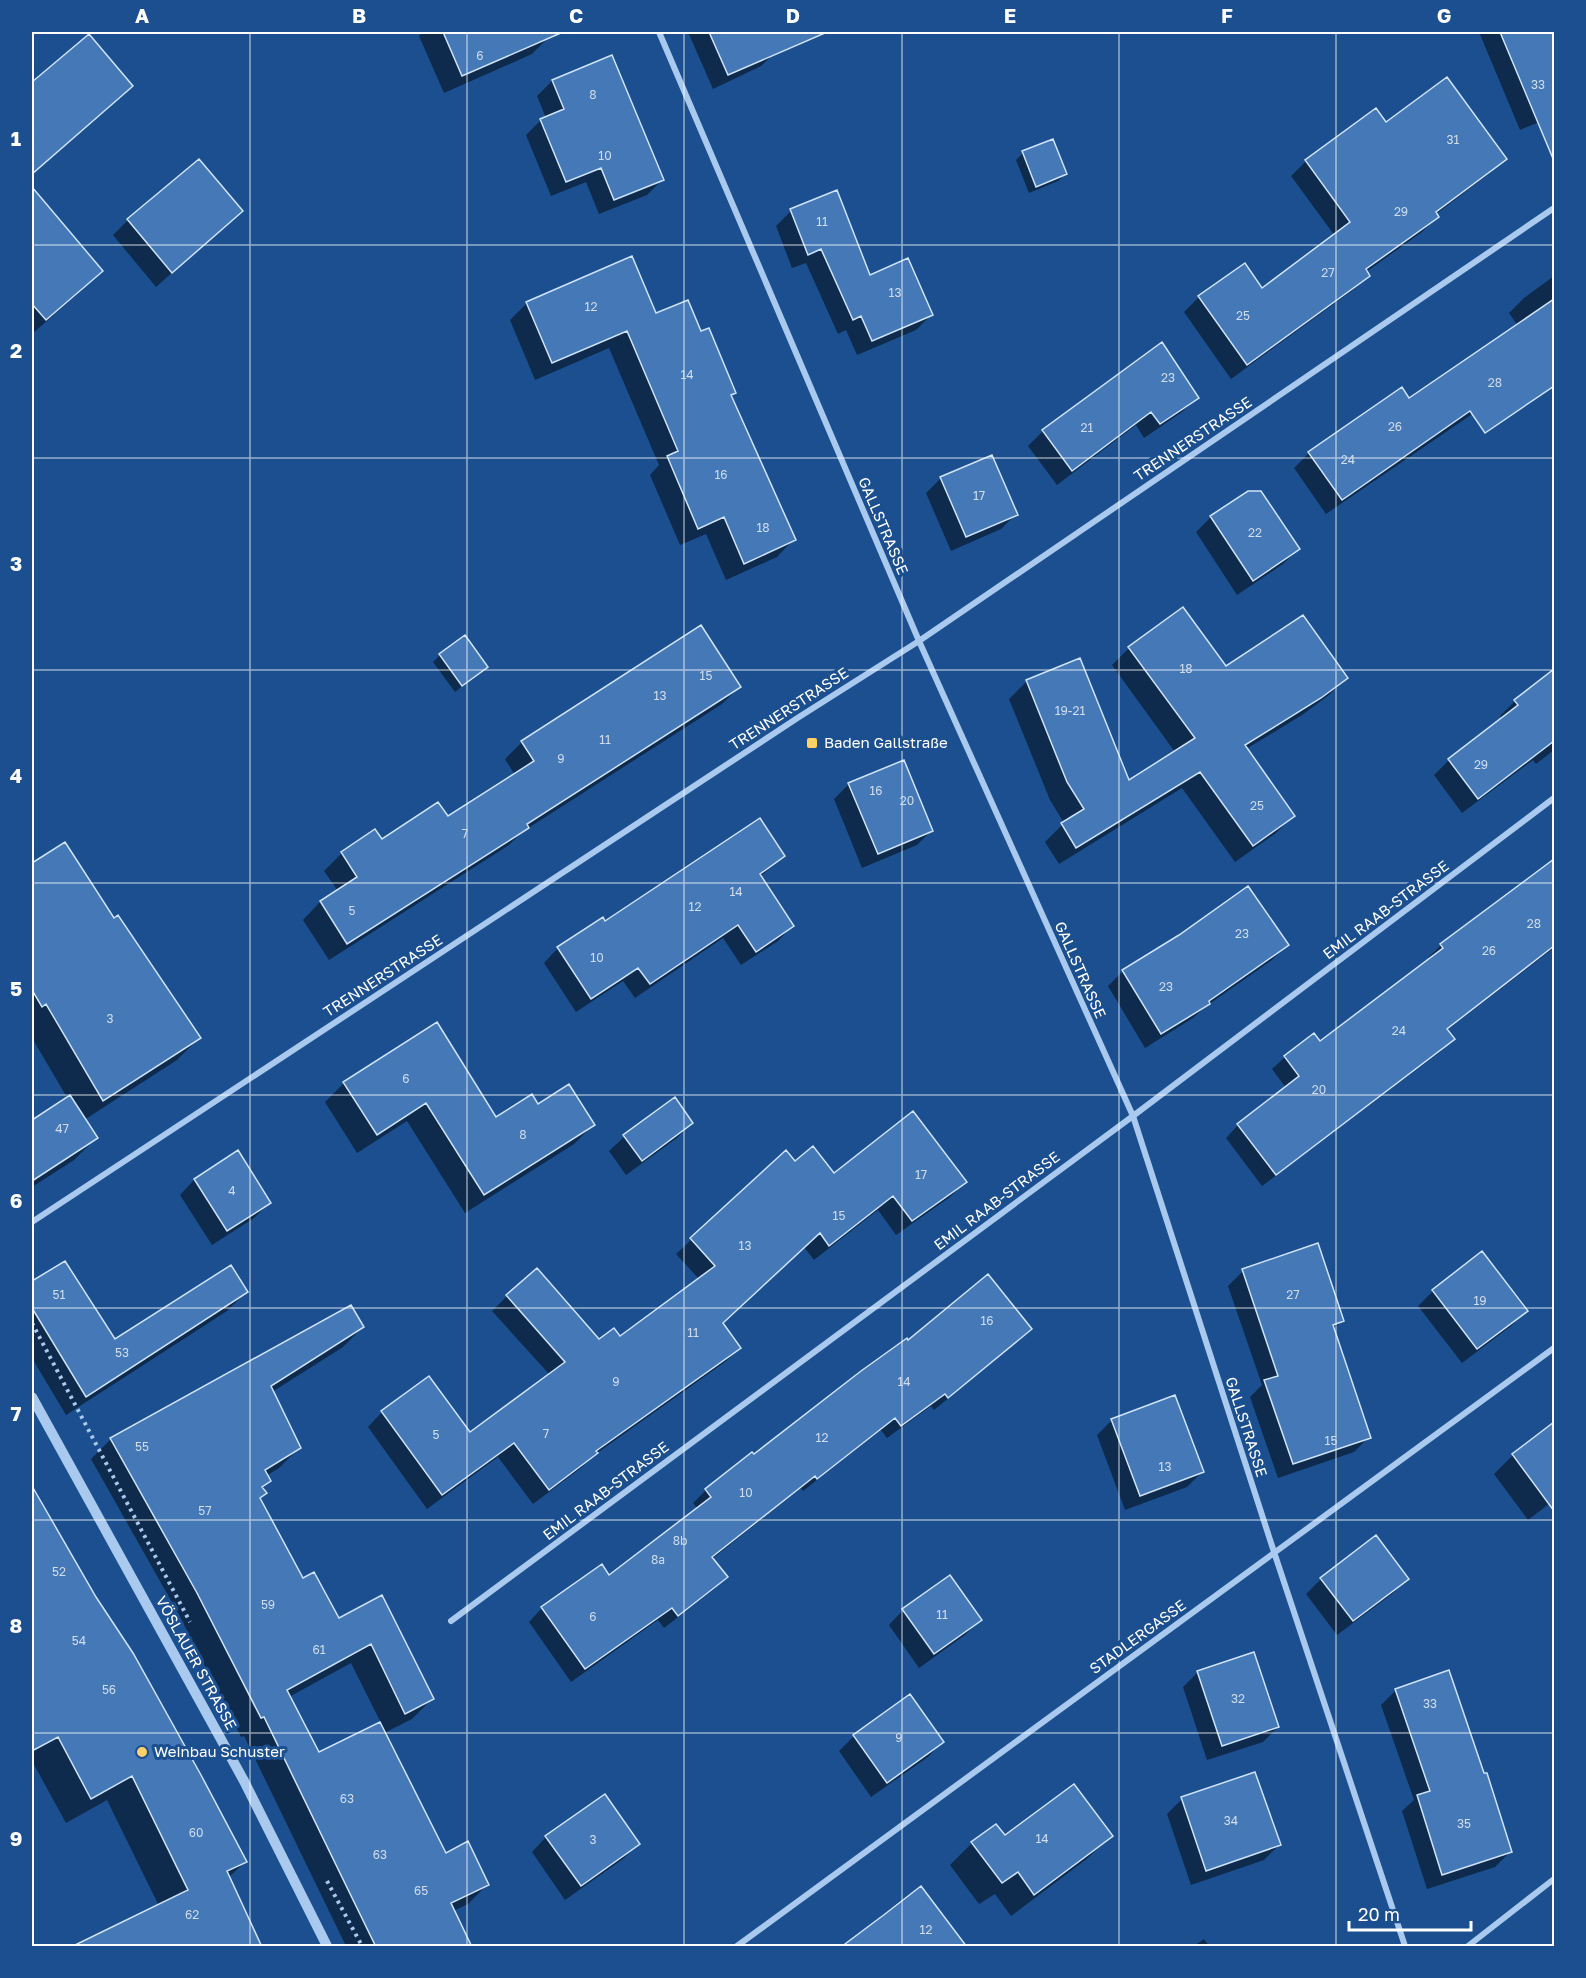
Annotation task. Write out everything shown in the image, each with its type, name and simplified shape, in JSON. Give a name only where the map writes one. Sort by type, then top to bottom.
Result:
[{"type":"street","name":"GALLSTRASSE","points":[[659,32],[919,641],[1133,1116],[1405,1947]]},
{"type":"street","name":"TRENNERSTRASSE","points":[[32,1222],[789,723],[919,641],[1554,208]]},
{"type":"street","name":"EMIL RAAB-STRASSE","points":[[451,1621],[1133,1116],[1554,798]]},
{"type":"street","name":"STADLERGASSE","points":[[737,1947],[1554,1348]]},
{"type":"street","name":"VÖSLAUER STRASSE","points":[[32,1397],[244,1781],[327,1947]]},
{"type":"street","points":[[1468,1947],[1554,1879]]},
{"type":"building","points":[[443,32],[563,32],[462,76]]},
{"type":"building","points":[[709,32],[825,32],[825,33],[728,75]]},
{"type":"building","points":[[1500,32],[1554,32],[1554,161]]},
{"type":"building","points":[[89,34],[133,86],[32,174],[32,82]]},
{"type":"building","points":[[612,55],[664,180],[614,200],[601,168],[566,182],[540,119],[564,109],[552,80]]},
{"type":"building","points":[[1447,77],[1507,159],[1436,212],[1439,217],[1366,269],[1370,276],[1247,365],[1198,296],[1245,263],[1262,288],[1350,222],[1305,160],[1376,108],[1386,122]]},
{"type":"building","points":[[1053,139],[1067,174],[1036,187],[1022,151]]},
{"type":"building","points":[[199,159],[243,211],[172,273],[127,219]]},
{"type":"building","points":[[32,187],[103,271],[46,320],[32,304]]},
{"type":"building","points":[[837,190],[870,275],[908,258],[933,315],[872,341],[861,316],[853,320],[821,249],[808,255],[790,209]]},
{"type":"building","points":[[632,256],[656,313],[688,300],[701,331],[709,328],[736,393],[731,395],[796,540],[744,564],[724,517],[698,529],[667,456],[678,451],[627,331],[552,363],[526,302]]},
{"type":"building","points":[[1554,299],[1554,386],[1485,433],[1470,411],[1342,500],[1308,452],[1402,387],[1409,398]]},
{"type":"building","points":[[1162,342],[1199,398],[1160,424],[1151,412],[1072,471],[1042,430]]},
{"type":"building","points":[[992,455],[1018,515],[966,537],[940,477]]},
{"type":"building","points":[[1248,491],[1261,491],[1300,549],[1253,581],[1210,516]]},
{"type":"building","points":[[1183,607],[1226,666],[1303,615],[1348,678],[1321,698],[1245,745],[1295,816],[1253,846],[1200,772],[1076,848],[1061,823],[1084,809],[1067,782],[1026,680],[1080,658],[1129,780],[1195,738],[1128,647]]},
{"type":"building","points":[[701,625],[741,687],[527,824],[529,828],[347,944],[320,901],[357,877],[341,852],[375,829],[382,839],[438,802],[448,816],[534,761],[521,741]]},
{"type":"building","points":[[465,635],[488,667],[462,686],[439,654]]},
{"type":"building","points":[[1554,669],[1554,741],[1478,799],[1448,759],[1518,705],[1514,700]]},
{"type":"building","points":[[904,760],[933,831],[878,854],[848,783]]},
{"type":"building","points":[[760,818],[785,856],[760,874],[794,926],[756,952],[738,925],[650,984],[638,968],[591,999],[557,947],[603,917],[605,921]]},
{"type":"building","points":[[65,842],[114,918],[118,915],[201,1038],[103,1101],[46,1004],[42,1007],[32,990],[32,863]]},
{"type":"building","points":[[1554,859],[1554,946],[1447,1029],[1455,1039],[1276,1175],[1237,1124],[1299,1076],[1284,1056],[1314,1033],[1320,1041],[1443,948],[1440,944]]},
{"type":"building","points":[[1248,886],[1289,945],[1209,1001],[1210,1004],[1161,1034],[1122,970],[1179,935]]},
{"type":"building","points":[[437,1022],[496,1117],[532,1094],[538,1104],[569,1084],[595,1125],[484,1195],[426,1103],[377,1135],[343,1082]]},
{"type":"building","points":[[70,1095],[98,1138],[32,1181],[32,1120]]},
{"type":"building","points":[[675,1097],[693,1123],[642,1161],[623,1135]]},
{"type":"building","points":[[913,1111],[967,1182],[912,1221],[893,1196],[829,1246],[820,1233],[723,1323],[741,1348],[596,1451],[598,1453],[549,1490],[514,1443],[442,1495],[381,1411],[429,1376],[470,1432],[565,1362],[506,1295],[537,1268],[599,1339],[614,1328],[620,1336],[715,1266],[690,1238],[786,1150],[795,1161],[813,1146],[834,1173]]},
{"type":"building","points":[[238,1150],[271,1203],[227,1231],[194,1179]]},
{"type":"building","points":[[1318,1243],[1344,1321],[1333,1325],[1371,1438],[1293,1464],[1264,1380],[1278,1376],[1242,1269]]},
{"type":"building","points":[[1482,1251],[1528,1311],[1477,1349],[1432,1290]]},
{"type":"building","points":[[65,1261],[115,1339],[231,1265],[248,1292],[86,1397],[32,1308],[32,1281]]},
{"type":"building","points":[[988,1274],[1032,1329],[948,1398],[945,1394],[901,1426],[895,1418],[817,1479],[815,1476],[712,1557],[728,1577],[678,1616],[672,1608],[585,1669],[541,1607],[602,1564],[609,1575],[711,1497],[705,1489],[861,1371],[907,1338],[908,1340]]},
{"type":"building","points":[[351,1305],[364,1327],[271,1386],[301,1448],[265,1470],[271,1481],[262,1487],[267,1493],[260,1498],[303,1578],[314,1572],[339,1618],[382,1595],[434,1699],[405,1714],[371,1644],[287,1690],[319,1752],[380,1722],[446,1853],[468,1841],[489,1885],[451,1903],[472,1947],[376,1947],[264,1717],[261,1718],[197,1593],[110,1438]]},
{"type":"building","points":[[1175,1395],[1204,1472],[1140,1496],[1111,1419]]},
{"type":"building","points":[[1554,1422],[1554,1511],[1512,1454]]},
{"type":"building","points":[[32,1486],[96,1597],[133,1653],[247,1862],[227,1871],[262,1947],[71,1947],[188,1890],[132,1776],[91,1799],[58,1737],[32,1751]]},
{"type":"building","points":[[1376,1535],[1409,1579],[1353,1621],[1320,1578]]},
{"type":"building","points":[[950,1575],[982,1620],[934,1654],[902,1609]]},
{"type":"building","points":[[1254,1652],[1279,1727],[1222,1746],[1197,1671]]},
{"type":"building","points":[[1449,1670],[1484,1773],[1487,1773],[1512,1852],[1442,1875],[1417,1795],[1430,1791],[1395,1689]]},
{"type":"building","points":[[910,1694],[944,1742],[887,1783],[853,1735]]},
{"type":"building","points":[[1255,1772],[1281,1845],[1206,1871],[1181,1797]]},
{"type":"building","points":[[1074,1784],[1113,1836],[1034,1895],[1018,1872],[1002,1883],[971,1842],[996,1824],[1005,1835]]},
{"type":"building","points":[[605,1794],[640,1844],[581,1886],[545,1836]]},
{"type":"building","points":[[921,1886],[967,1947],[841,1947],[885,1914]]},
{"type":"place","name":"Baden Gallstraße","points":[[812,743]]},
{"type":"place","name":"Weinbau Schuster","points":[[142,1752]]}]
